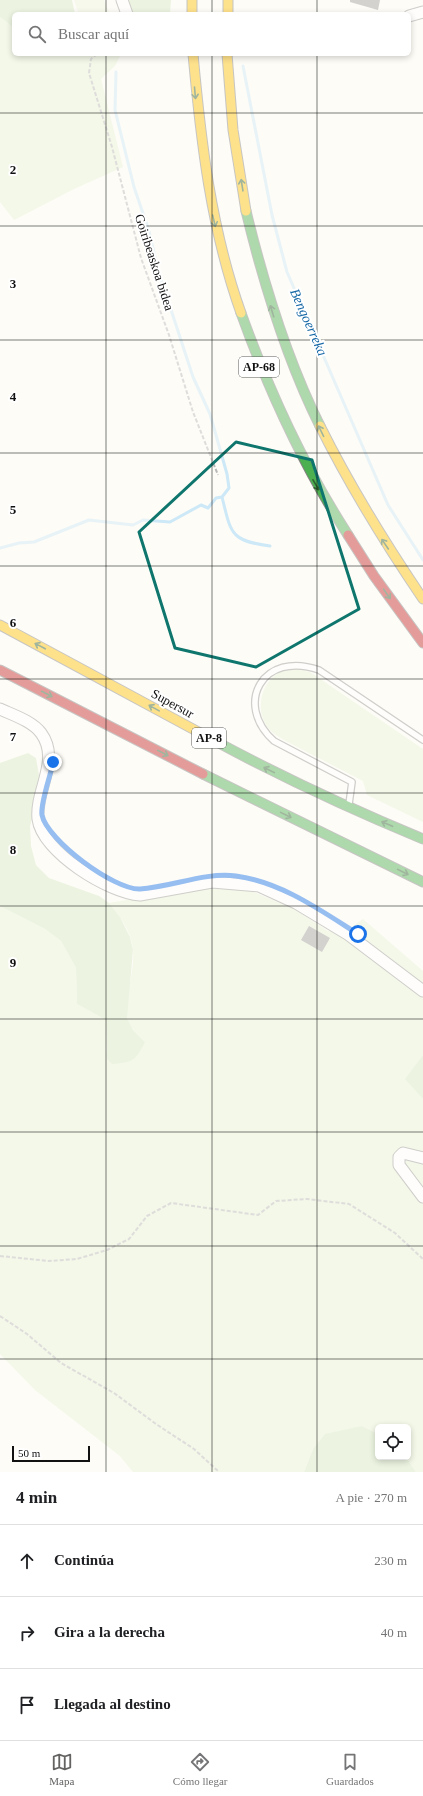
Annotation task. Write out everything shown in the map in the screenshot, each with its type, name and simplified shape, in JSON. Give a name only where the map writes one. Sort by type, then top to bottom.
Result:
[{"type":"highway","points":[[192,0],[192,12]]},
{"type":"highway","points":[[228,0],[228,12]]},
{"type":"highway","name":"AP-68","points":[[193,56],[198,129],[211,208],[232,290],[258,365],[294,445],[320,492],[359,553],[423,643]]},
{"type":"highway","name":"AP-68","points":[[227,56],[233,126],[242,189],[255,251],[279,332],[298,382],[334,458],[374,528],[423,599]]},
{"type":"highway","name":"Supersur","points":[[0,625],[263,767],[348,808],[423,839]]},
{"type":"highway","name":"AP-8","points":[[0,670],[251,798],[423,882]]},
{"type":"street","points":[[122,0],[126,12]]},
{"type":"street","points":[[411,15],[423,12]]},
{"type":"street","points":[[0,709],[34,726],[42,734],[47,746],[49,764],[39,805],[38,819],[43,832],[56,849],[80,871],[128,894],[140,895],[212,882],[259,886],[296,902],[349,935],[423,991]]},
{"type":"street","points":[[423,1158],[403,1153],[399,1157],[399,1165],[423,1198]]},
{"type":"lane","points":[[348,808],[352,782],[274,741],[264,732],[257,716],[255,701],[259,684],[265,675],[290,664],[305,665],[319,670],[423,740]]},
{"type":"path","name":"Goiribeaskoa bidea","points":[[95,56],[91,59],[89,73],[112,147],[141,258],[169,335],[193,412],[218,475]]},
{"type":"path","points":[[0,1256],[49,1261],[77,1259],[107,1250],[129,1239],[147,1216],[171,1203],[258,1215],[276,1201],[306,1199],[349,1204],[395,1233],[423,1259]]},
{"type":"path","points":[[0,1316],[27,1334],[62,1363],[114,1393],[156,1424],[194,1449],[219,1472]]},
{"type":"highlighted area","points":[[236,442],[312,460],[359,609],[256,667],[175,648],[139,532]]},
{"type":"green space","points":[[0,0],[72,0],[75,12],[12,12],[12,26],[0,17]]},
{"type":"green space","points":[[74,0],[104,0],[109,12],[78,12]]},
{"type":"green space","points":[[128,0],[171,0],[170,12],[133,12]]},
{"type":"green space","points":[[0,17],[12,26],[12,56],[120,56],[115,66],[101,79],[123,167],[74,189],[14,220],[0,202]]},
{"type":"green space","points":[[296,669],[310,672],[423,749],[423,822],[367,795],[363,781],[282,739],[271,731],[262,717],[261,700],[263,691],[273,677],[280,672]]},
{"type":"green space","points":[[28,753],[36,758],[39,775],[39,795],[30,826],[31,846],[36,865],[49,878],[99,896],[109,903],[120,917],[130,937],[133,950],[127,1018],[133,1030],[145,1042],[136,1057],[129,1061],[112,1064],[107,1059],[106,1020],[77,1004],[76,968],[61,941],[45,929],[0,906],[0,763]]},
{"type":"green space","points":[[200,887],[249,890],[294,909],[328,931],[346,931],[363,919],[423,971],[423,1055],[406,1079],[423,1099],[423,1472],[416,1472],[408,1460],[411,1460],[411,1424],[375,1424],[375,1432],[362,1426],[313,1449],[304,1472],[133,1472],[120,1456],[35,1390],[0,1354],[0,906],[45,929],[61,941],[76,968],[77,1004],[106,1020],[106,1052],[145,1042],[137,1034],[127,1017],[127,1000],[133,966],[132,942],[124,924],[109,903]]},
{"type":"green space","points":[[423,1055],[423,1099],[405,1079]]},
{"type":"green space","points":[[362,1426],[375,1432],[375,1460],[408,1460],[416,1472],[304,1472],[313,1449],[325,1434]]},
{"type":"building","points":[[350,0],[380,0],[378,10],[350,2]]},
{"type":"building","points":[[309,926],[330,938],[322,952],[301,940]]},
{"type":"waterway","name":"Bengoerreka","points":[[243,66],[272,215],[287,272],[388,505],[423,560]]},
{"type":"waterway","points":[[116,72],[115,110],[134,187],[149,231],[158,270],[193,377],[210,414],[227,474],[229,488],[222,497],[228,519],[234,533],[240,538],[257,544],[270,546]]},
{"type":"waterway","points":[[0,548],[19,543],[34,542],[89,520],[133,525],[143,520],[170,522],[201,505],[208,508],[216,498],[222,497]]},
{"type":"traffic: fast","points":[[246,211],[268,294],[286,348],[320,426]]},
{"type":"traffic: fast","points":[[241,313],[263,371],[288,427],[316,482],[348,535]]},
{"type":"traffic: fast","points":[[217,742],[319,793],[423,839]]},
{"type":"traffic: fast","points":[[203,774],[423,882]]},
{"type":"traffic: slow","points":[[192,0],[192,12]]},
{"type":"traffic: slow","points":[[228,0],[228,12]]},
{"type":"traffic: slow","points":[[193,56],[209,185],[222,249],[241,313]]},
{"type":"traffic: slow","points":[[227,56],[233,130],[246,211]]},
{"type":"traffic: slow","points":[[320,426],[368,514],[423,599]]},
{"type":"traffic: slow","points":[[0,625],[217,742]]},
{"type":"traffic: jam","points":[[348,535],[374,576],[423,643]]},
{"type":"traffic: jam","points":[[0,670],[203,774]]},
{"type":"route","points":[[53,762],[42,804],[42,816],[58,840],[74,856],[97,872],[124,886],[138,889],[157,887],[213,876],[235,876],[253,879],[299,897],[358,934]]}]
